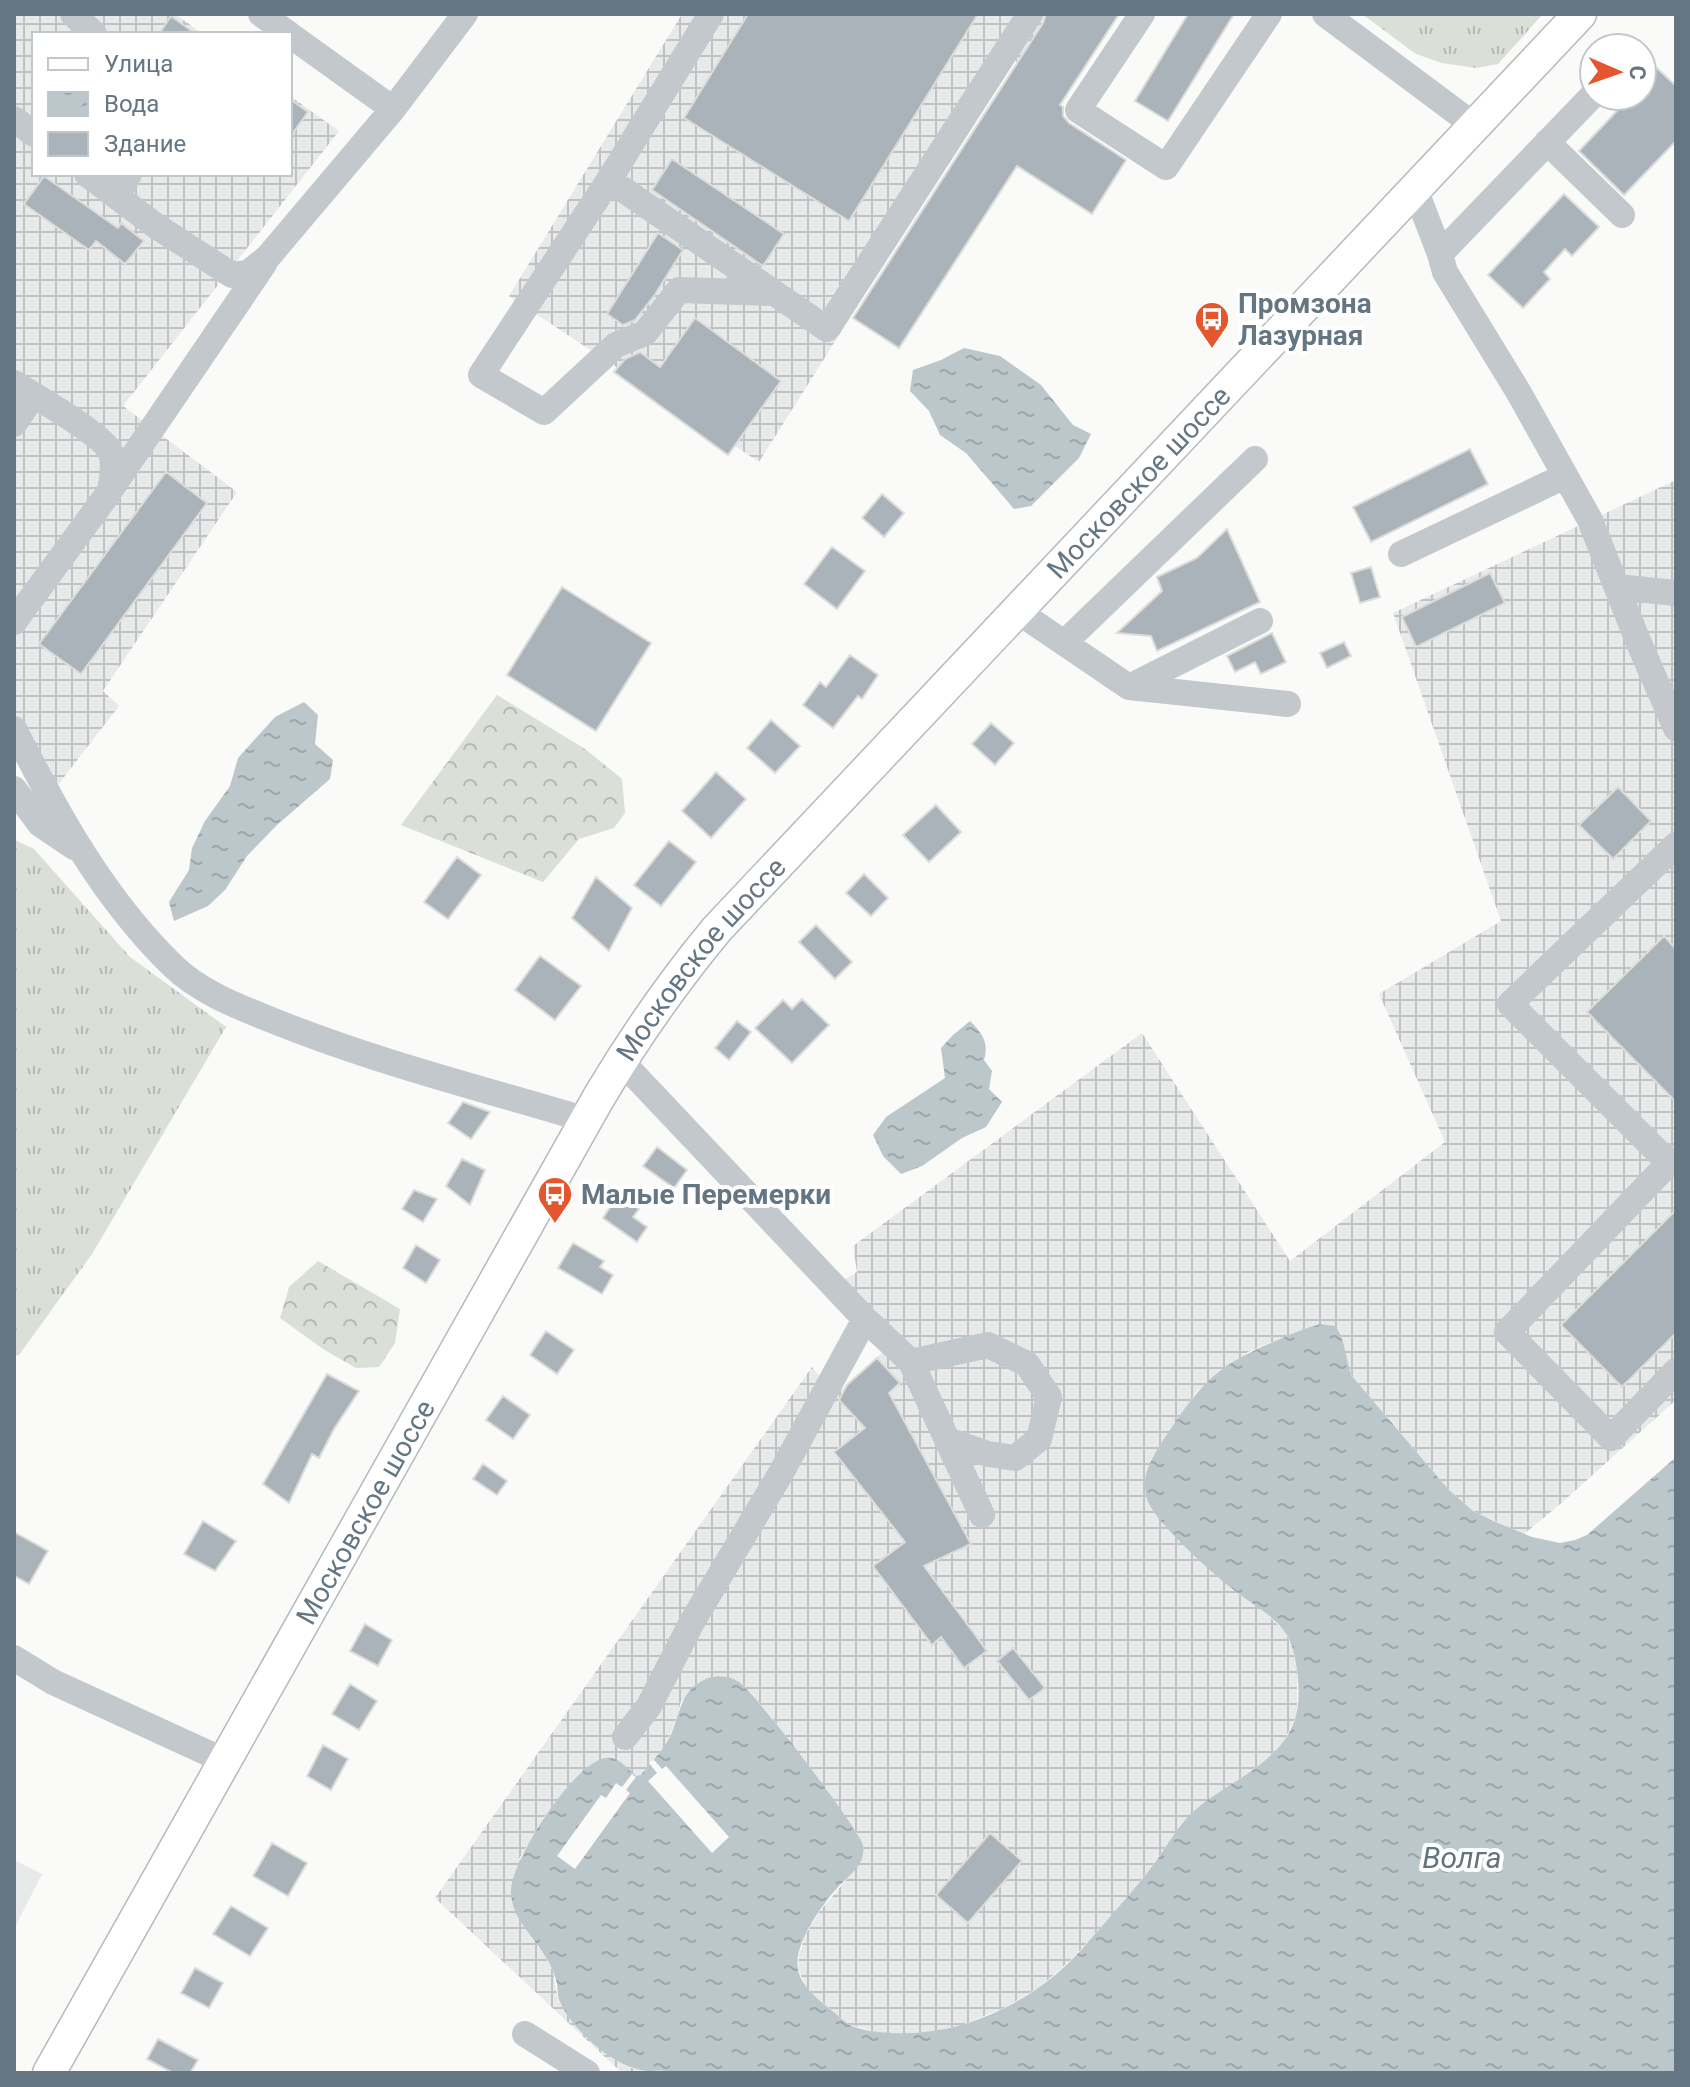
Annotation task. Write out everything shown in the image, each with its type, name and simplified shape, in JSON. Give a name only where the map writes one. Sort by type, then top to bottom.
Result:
[{"type":"main road","name":"Московское шоссе","points":[[49,2073],[587,1120],[621,1061],[669,989],[717,929],[1580,14]]},
{"type":"street","points":[[73,14],[92,32]]},
{"type":"street","points":[[261,14],[287,32]]},
{"type":"street","points":[[711,14],[609,180],[481,375],[544,412],[616,345],[645,333],[679,290],[774,293]]},
{"type":"street","points":[[609,180],[827,329],[1030,14]]},
{"type":"street","points":[[1142,14],[1078,110],[1166,167],[1269,14]]},
{"type":"street","points":[[1329,15],[1475,126]]},
{"type":"street","points":[[14,622],[110,491],[268,257],[393,109],[458,16]]},
{"type":"street","points":[[292,35],[393,109]]},
{"type":"street","points":[[1440,254],[1578,110]]},
{"type":"street","points":[[14,119],[32,132]]},
{"type":"street","points":[[1547,142],[1622,215]]},
{"type":"street","points":[[94,176],[123,185],[156,226],[232,275],[248,273],[268,257]]},
{"type":"street","points":[[1415,189],[1445,272],[1519,393],[1590,520],[1676,728]]},
{"type":"street","points":[[14,424],[24,390],[98,438],[111,453],[113,473],[110,491]]},
{"type":"street","points":[[1064,643],[1255,459]]},
{"type":"street","points":[[1401,554],[1565,476]]},
{"type":"street","points":[[1617,587],[1676,593]]},
{"type":"street","points":[[1017,611],[1129,687],[1288,704]]},
{"type":"street","points":[[1129,687],[1260,621]]},
{"type":"street","points":[[14,729],[80,851],[116,902],[174,967],[202,988],[243,1009],[336,1046],[587,1120]]},
{"type":"street","points":[[14,789],[40,824],[80,851]]},
{"type":"street","points":[[1676,845],[1510,1004],[1669,1163],[1507,1332],[1611,1438],[1676,1371]]},
{"type":"street","points":[[621,1061],[865,1319],[911,1362],[982,1515]]},
{"type":"street","points":[[625,1737],[649,1706],[692,1622],[781,1473],[865,1319]]},
{"type":"street","points":[[911,1362],[988,1345],[1027,1364],[1049,1397],[1039,1439],[1015,1458],[988,1454],[947,1440]]},
{"type":"street","points":[[14,1658],[53,1682],[225,1761]]},
{"type":"street","points":[[525,2034],[587,2073]]},
{"type":"shaded area","points":[[14,14],[175,14],[200,32],[32,32],[32,176],[292,176],[292,97],[339,131],[123,406],[237,492],[103,691],[119,706],[44,803],[14,756]]},
{"type":"shaded area","points":[[682,14],[1084,14],[1038,76],[1013,59],[759,462],[509,296]]},
{"type":"shaded area","points":[[1676,480],[1676,1400],[1524,1534],[1473,1511],[1448,1489],[1352,1376],[1346,1361],[1306,1328],[1248,1352],[1197,1391],[1151,1462],[1205,1564],[1233,1590],[1264,1611],[1286,1633],[1293,1648],[1297,1671],[1297,1714],[1284,1741],[1268,1759],[1196,1809],[1120,1906],[1073,1958],[1041,1986],[1006,2007],[962,2025],[931,2032],[876,2032],[848,2024],[807,1989],[798,1969],[799,1954],[819,1912],[854,1871],[859,1836],[770,1715],[741,1683],[681,1701],[666,1745],[641,1775],[636,1777],[628,1769],[591,1765],[544,1817],[519,1859],[544,1954],[553,1971],[558,2000],[568,2016],[580,2031],[612,2058],[631,2068],[661,2069],[672,2073],[622,2073],[435,1898],[812,1367],[836,1395],[898,1338],[844,1280],[857,1272],[853,1246],[1142,1033],[1290,1261],[1445,1142],[1379,994],[1501,921],[1393,613]]},
{"type":"shaded area","points":[[14,1860],[42,1874],[14,1929]]},
{"type":"green space","points":[[1362,14],[1543,14],[1498,64],[1476,68],[1442,63],[1416,54]]},
{"type":"green space","points":[[497,695],[585,749],[622,779],[625,813],[614,828],[579,839],[543,882],[401,825]]},
{"type":"green space","points":[[15,840],[34,849],[130,957],[226,1027],[92,1254],[19,1355],[14,1356]]},
{"type":"green space","points":[[318,1261],[400,1309],[395,1343],[379,1367],[356,1368],[280,1318],[289,1287]]},
{"type":"water","points":[[964,348],[1000,356],[1041,385],[1073,425],[1091,434],[1079,458],[1031,506],[1014,509],[966,453],[940,435],[929,411],[910,391],[913,370]]},
{"type":"water","points":[[304,702],[318,715],[315,744],[333,760],[330,779],[247,856],[225,890],[208,906],[174,921],[169,902],[189,870],[192,848],[205,821],[230,786],[238,758],[275,717]]},
{"type":"water","points":[[970,1021],[985,1044],[984,1060],[992,1071],[989,1089],[1002,1102],[986,1127],[962,1138],[922,1166],[901,1174],[883,1156],[873,1135],[886,1117],[945,1078],[941,1048]]},
{"type":"water","name":"Волга","points":[[1321,1324],[1335,1326],[1352,1376],[1448,1489],[1473,1511],[1532,1537],[1560,1543],[1587,1535],[1676,1457],[1676,2073],[672,2073],[626,2065],[583,2034],[564,2010],[551,1966],[515,1911],[511,1893],[513,1878],[546,1815],[578,1776],[593,1763],[606,1758],[619,1761],[636,1776],[641,1775],[667,1742],[690,1691],[697,1684],[714,1677],[735,1680],[748,1691],[826,1789],[863,1845],[861,1861],[817,1914],[804,1937],[798,1960],[798,1970],[806,1987],[842,2019],[855,2027],[881,2032],[918,2033],[945,2029],[996,2012],[1043,1985],[1064,1968],[1136,1886],[1189,1816],[1269,1757],[1291,1729],[1297,1711],[1298,1683],[1296,1662],[1287,1635],[1270,1616],[1226,1583],[1173,1534],[1152,1509],[1146,1497],[1145,1482],[1149,1465],[1159,1447],[1191,1400],[1221,1370],[1244,1355]]},
{"type":"pier","points":[[654,1760],[662,1769],[666,1766],[729,1837],[712,1853],[648,1781],[657,1773],[649,1763]]},
{"type":"pier","points":[[632,1774],[636,1777],[626,1790],[630,1793],[575,1869],[557,1856],[601,1795],[606,1798],[616,1783],[622,1787]]},
{"type":"building","points":[[748,14],[978,14],[849,221],[684,118]]},
{"type":"building","points":[[1046,14],[1119,14],[1060,105],[1069,123],[1126,160],[1092,214],[1017,166],[899,348],[853,318]]},
{"type":"building","points":[[1188,14],[1234,14],[1168,121],[1135,101]]},
{"type":"building","points":[[171,16],[193,32],[160,32]]},
{"type":"building","points":[[1658,69],[1676,86],[1676,141],[1624,195],[1579,151],[1616,112],[1658,112]]},
{"type":"building","points":[[292,100],[308,112],[292,134]]},
{"type":"building","points":[[672,159],[784,234],[763,266],[652,190]]},
{"type":"building","points":[[44,176],[118,228],[121,223],[144,241],[125,264],[96,241],[89,250],[24,204]]},
{"type":"building","points":[[1564,194],[1599,227],[1572,256],[1565,249],[1544,272],[1550,279],[1523,308],[1488,275]]},
{"type":"building","points":[[658,233],[683,250],[635,320],[623,325],[607,314]]},
{"type":"building","points":[[695,318],[781,381],[728,455],[614,372],[625,359],[640,352],[660,367]]},
{"type":"building","points":[[1470,449],[1488,484],[1371,542],[1353,507]]},
{"type":"building","points":[[166,472],[207,503],[81,674],[39,644]]},
{"type":"building","points":[[882,494],[904,513],[884,537],[862,518]]},
{"type":"building","points":[[1227,529],[1260,602],[1157,651],[1151,636],[1117,633],[1162,591],[1157,577],[1197,558]]},
{"type":"building","points":[[832,547],[865,571],[837,609],[804,584]]},
{"type":"building","points":[[1371,567],[1380,597],[1360,603],[1351,573]]},
{"type":"building","points":[[1490,573],[1505,603],[1416,647],[1402,617]]},
{"type":"building","points":[[562,587],[651,643],[596,731],[507,675]]},
{"type":"building","points":[[1272,633],[1286,662],[1261,674],[1255,662],[1235,672],[1227,656]]},
{"type":"building","points":[[1344,642],[1351,656],[1327,668],[1320,653]]},
{"type":"building","points":[[850,655],[878,675],[862,699],[858,696],[833,728],[803,705],[820,682],[826,687]]},
{"type":"building","points":[[771,720],[800,746],[775,773],[747,748]]},
{"type":"building","points":[[991,723],[1014,743],[995,765],[972,744]]},
{"type":"building","points":[[716,772],[746,799],[711,838],[682,811]]},
{"type":"building","points":[[1618,787],[1651,821],[1613,859],[1579,825]]},
{"type":"building","points":[[936,805],[961,832],[929,862],[903,835]]},
{"type":"building","points":[[669,841],[696,862],[661,906],[634,885]]},
{"type":"building","points":[[457,857],[481,875],[448,919],[424,902]]},
{"type":"building","points":[[864,874],[888,898],[871,916],[846,893]]},
{"type":"building","points":[[596,877],[632,908],[609,951],[572,918]]},
{"type":"building","points":[[816,925],[852,962],[835,979],[799,942]]},
{"type":"building","points":[[1664,936],[1676,949],[1676,1102],[1587,1012]]},
{"type":"building","points":[[540,956],[581,986],[555,1020],[515,990]]},
{"type":"building","points":[[802,999],[829,1025],[792,1063],[755,1028],[783,1000],[792,1009]]},
{"type":"building","points":[[737,1021],[751,1032],[729,1060],[715,1048]]},
{"type":"building","points":[[463,1102],[490,1112],[471,1139],[448,1123]]},
{"type":"building","points":[[657,1147],[687,1170],[674,1188],[643,1166]]},
{"type":"building","points":[[462,1159],[485,1170],[470,1205],[446,1186]]},
{"type":"building","points":[[414,1190],[437,1199],[423,1222],[402,1209]]},
{"type":"building","points":[[618,1195],[639,1209],[633,1217],[647,1227],[637,1242],[603,1218]]},
{"type":"building","points":[[1676,1210],[1676,1333],[1622,1387],[1561,1325]]},
{"type":"building","points":[[573,1243],[604,1261],[600,1267],[613,1275],[602,1294],[558,1268]]},
{"type":"building","points":[[416,1245],[440,1260],[426,1283],[403,1268]]},
{"type":"building","points":[[546,1331],[574,1350],[557,1374],[530,1355]]},
{"type":"building","points":[[877,1358],[900,1383],[889,1393],[971,1544],[924,1566],[987,1651],[964,1668],[941,1637],[932,1645],[873,1566],[905,1542],[834,1452],[865,1428],[839,1400],[847,1385]]},
{"type":"building","points":[[327,1374],[359,1391],[319,1458],[312,1454],[289,1503],[263,1484]]},
{"type":"building","points":[[503,1396],[530,1415],[513,1439],[486,1420]]},
{"type":"building","points":[[483,1464],[507,1481],[497,1495],[473,1479]]},
{"type":"building","points":[[203,1521],[236,1541],[215,1571],[184,1554]]},
{"type":"building","points":[[14,1532],[48,1551],[29,1584],[14,1576]]},
{"type":"building","points":[[365,1624],[392,1640],[378,1666],[350,1651]]},
{"type":"building","points":[[1013,1648],[1045,1688],[1029,1700],[997,1661]]},
{"type":"building","points":[[350,1684],[377,1701],[359,1730],[332,1714]]},
{"type":"building","points":[[323,1745],[348,1759],[331,1790],[307,1776]]},
{"type":"building","points":[[990,1833],[1022,1861],[968,1923],[936,1895]]},
{"type":"building","points":[[272,1843],[307,1863],[288,1896],[253,1876]]},
{"type":"building","points":[[231,1906],[268,1928],[250,1956],[213,1934]]},
{"type":"building","points":[[195,1968],[223,1983],[209,2008],[181,1993]]},
{"type":"building","points":[[158,2039],[198,2060],[190,2073],[173,2073],[147,2059]]},
{"type":"place","name":"Промзона Лазурная","points":[[1212,350]]},
{"type":"place","name":"Малые Перемерки","points":[[555,1225]]}]
